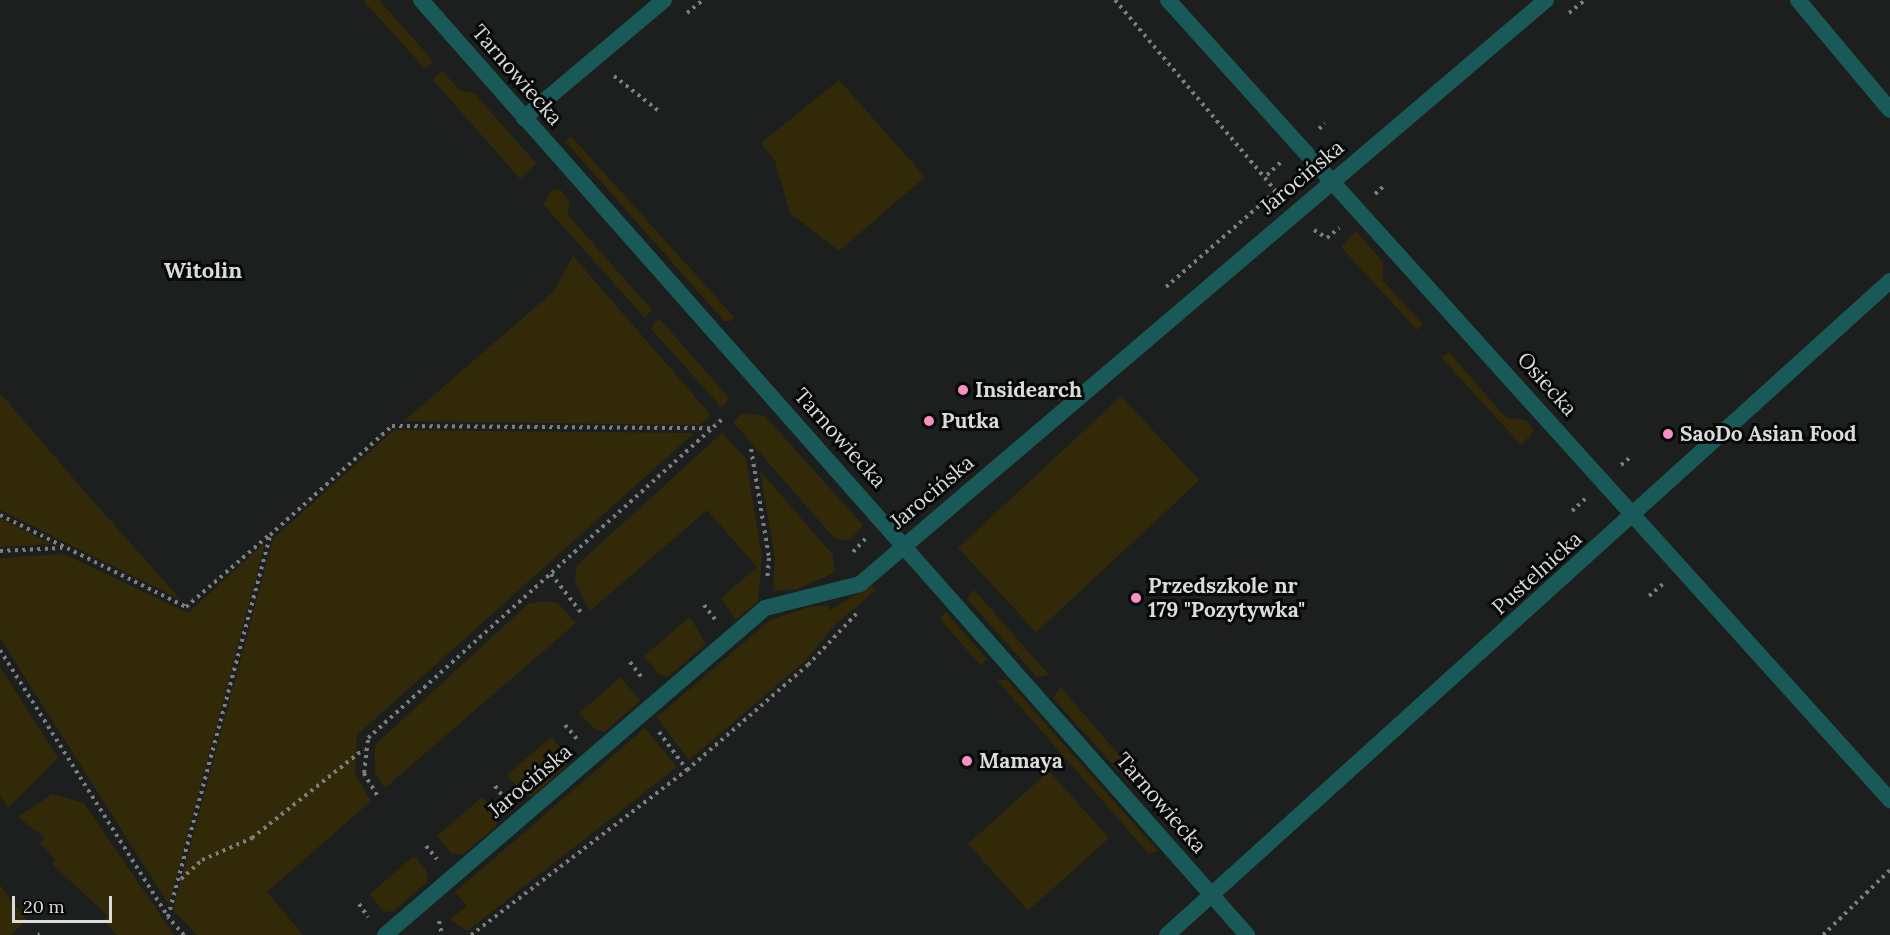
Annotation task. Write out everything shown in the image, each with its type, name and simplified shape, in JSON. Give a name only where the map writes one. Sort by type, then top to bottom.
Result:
[{"type":"street","name":"Tarnowiecka","points":[[421,0],[1247,935]]},
{"type":"street","points":[[524,118],[664,0]]},
{"type":"street","name":"Osiecka","points":[[1168,0],[1335,180],[1890,800]]},
{"type":"street","name":"Jarocińska","points":[[385,935],[765,608],[860,584],[1546,0]]},
{"type":"street","points":[[1798,0],[1890,110]]},
{"type":"street","name":"Pustelnicka","points":[[1167,935],[1635,516],[1890,281]]},
{"type":"path","points":[[1115,0],[1267,175]]},
{"type":"path","points":[[614,76],[660,112]]},
{"type":"path","points":[[377,795],[364,773],[365,748],[368,738],[723,418]]},
{"type":"path","points":[[0,515],[186,607],[392,426],[711,429]]},
{"type":"path","points":[[751,449],[769,558],[765,608]]},
{"type":"path","points":[[168,917],[270,535]]},
{"type":"path","points":[[0,551],[63,548]]},
{"type":"path","points":[[550,574],[583,615]]},
{"type":"path","points":[[471,935],[687,770],[808,665],[829,637],[861,609]]},
{"type":"path","points":[[0,650],[168,917],[184,935]]},
{"type":"path","points":[[645,713],[687,770]]},
{"type":"path","points":[[179,880],[202,860],[252,838],[365,748]]},
{"type":"path","points":[[1823,935],[1890,870]]},
{"type":"shaded area","points":[[363,0],[379,0],[434,62],[425,69]]},
{"type":"shaded area","points":[[442,70],[459,90],[474,93],[536,163],[520,179],[433,80]]},
{"type":"shaded area","points":[[839,80],[925,177],[839,251],[790,213],[775,161],[761,143]]},
{"type":"shaded area","points":[[571,136],[734,317],[731,321],[724,321],[565,141]]},
{"type":"shaded area","points":[[553,189],[561,190],[570,202],[567,214],[652,310],[645,318],[543,204]]},
{"type":"shaded area","points":[[1356,231],[1383,262],[1383,281],[1423,324],[1417,330],[1341,247]]},
{"type":"shaded area","points":[[573,256],[710,414],[708,419],[699,425],[404,421],[555,290]]},
{"type":"shaded area","points":[[659,318],[729,398],[722,408],[651,329]]},
{"type":"shaded area","points":[[1449,352],[1506,418],[1526,420],[1534,431],[1521,445],[1441,357]]},
{"type":"shaded area","points":[[0,393],[78,484],[181,600],[0,510]]},
{"type":"shaded area","points":[[1121,396],[1199,480],[1036,632],[958,548]]},
{"type":"shaded area","points":[[743,413],[765,416],[863,525],[850,540],[835,539],[733,422]]},
{"type":"shaded area","points":[[394,430],[694,433],[357,735],[355,774],[371,801],[267,892],[303,935],[197,935],[173,910],[273,539]]},
{"type":"shaded area","points":[[722,433],[746,459],[762,557],[758,601],[736,620],[721,598],[757,567],[707,510],[590,611],[575,581],[577,565]]},
{"type":"shaded area","points":[[760,471],[833,555],[834,573],[797,589],[773,591],[775,557]]},
{"type":"shaded area","points":[[0,518],[51,544],[0,547]]},
{"type":"shaded area","points":[[265,543],[169,905],[0,638],[0,558],[64,554],[188,613]]},
{"type":"shaded area","points":[[871,586],[876,590],[836,624],[804,662],[689,760],[657,717],[770,620],[809,607],[828,605],[830,610]]},
{"type":"shaded area","points":[[973,590],[1049,675],[1037,677],[967,599]]},
{"type":"shaded area","points":[[543,601],[558,603],[576,623],[385,788],[375,774],[375,745],[528,604]]},
{"type":"shaded area","points":[[946,612],[987,660],[981,665],[939,618]]},
{"type":"shaded area","points":[[690,617],[706,644],[668,677],[659,675],[644,656]]},
{"type":"shaded area","points":[[0,667],[58,758],[9,807],[0,797]]},
{"type":"shaded area","points":[[621,677],[640,701],[604,732],[595,729],[579,713]]},
{"type":"shaded area","points":[[997,680],[1007,680],[1158,851],[1149,854]]},
{"type":"shaded area","points":[[1061,687],[1142,782],[1131,785],[1053,698]]},
{"type":"shaded area","points":[[645,728],[677,767],[467,931],[450,919],[467,906],[455,892]]},
{"type":"shaded area","points":[[551,737],[569,757],[567,765],[532,797],[522,793],[507,775]]},
{"type":"shaded area","points":[[1049,771],[1109,838],[1028,911],[968,844]]},
{"type":"shaded area","points":[[52,794],[84,803],[174,935],[117,935],[103,920],[107,915],[52,864],[55,860],[40,843],[45,838],[18,817]]},
{"type":"shaded area","points":[[482,797],[498,813],[496,826],[462,855],[451,853],[437,836]]},
{"type":"shaded area","points":[[414,856],[427,871],[427,882],[394,911],[384,912],[370,894]]},
{"type":"shaded area","points":[[0,885],[27,920],[11,935],[0,935]]},
{"type":"place","name":"Insidearch","points":[[963,390]]},
{"type":"place","name":"Putka","points":[[929,421]]},
{"type":"place","name":"SaoDo Asian Food","points":[[1668,434]]},
{"type":"place","name":"Przedszkole nr 179 \"Pozytywka\"","points":[[1136,598]]},
{"type":"place","name":"Mamaya","points":[[967,761]]},
{"type":"district","name":"Witolin","points":[[203,271]]}]
